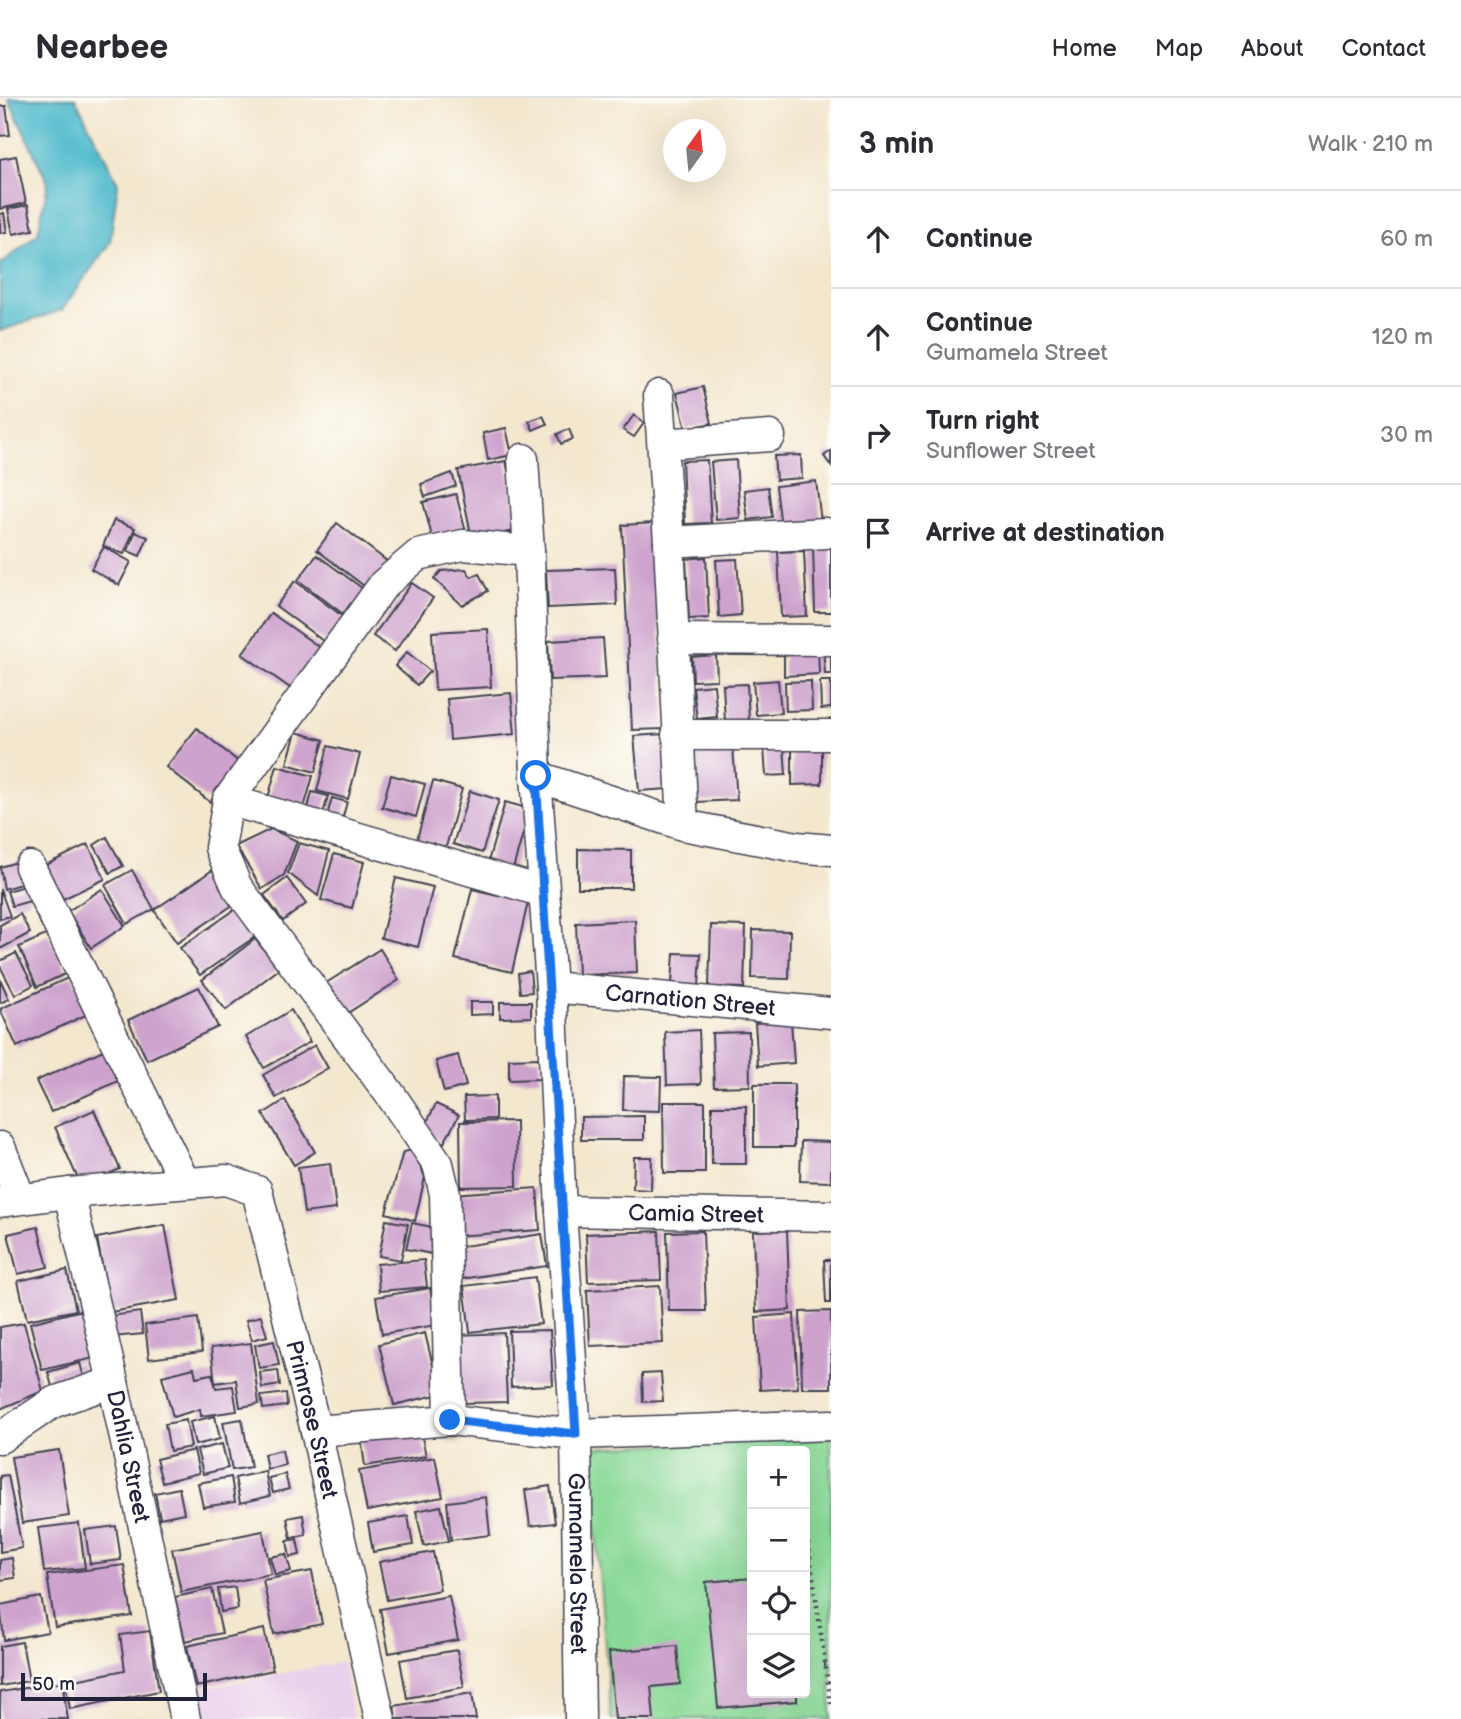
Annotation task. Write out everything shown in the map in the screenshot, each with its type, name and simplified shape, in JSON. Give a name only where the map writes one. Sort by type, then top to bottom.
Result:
[{"type":"street","points":[[659,395],[669,542],[682,825]]},
{"type":"street","points":[[663,444],[770,436]]},
{"type":"street","name":"Gumamela Street","points":[[523,459],[530,551],[536,776],[551,987],[561,1212],[576,1434],[580,1719]]},
{"type":"street","points":[[669,542],[826,533]]},
{"type":"street","points":[[450,1420],[444,1194],[438,1164],[392,1097],[237,887],[220,848],[228,800],[384,584],[418,555],[463,545],[530,551]]},
{"type":"street","points":[[673,639],[831,640]]},
{"type":"street","points":[[677,734],[831,735]]},
{"type":"street","points":[[536,776],[682,825],[797,847],[831,850]]},
{"type":"street","points":[[228,800],[544,892]]},
{"type":"street","points":[[30,867],[185,1183]]},
{"type":"street","name":"Carnation Street","points":[[551,987],[831,1013]]},
{"type":"street","points":[[0,1147],[10,1200]]},
{"type":"street","name":"Primrose Street","points":[[10,1200],[226,1181],[257,1191],[316,1431],[380,1719]]},
{"type":"street","name":"Dahlia Street","points":[[69,1193],[113,1382],[185,1719]]},
{"type":"street","name":"Camia Street","points":[[561,1212],[831,1216]]},
{"type":"street","points":[[0,1438],[54,1402],[113,1382]]},
{"type":"street","points":[[316,1431],[450,1420],[576,1434],[831,1425]]},
{"type":"path","points":[[810,1560],[831,1704]]},
{"type":"path","points":[[824,1665],[831,1664]]},
{"type":"shaded area","points":[[343,1662],[353,1719],[203,1719],[194,1690]]},
{"type":"green space","points":[[831,1436],[831,1719],[611,1719],[589,1448]]},
{"type":"water","points":[[8,98],[75,98],[118,183],[110,242],[62,310],[0,331],[0,265],[38,233],[48,183]]},
{"type":"building","points":[[0,106],[6,106],[10,135],[0,136]]},
{"type":"building","points":[[16,156],[26,203],[0,209],[0,159]]},
{"type":"building","points":[[28,205],[33,230],[13,234],[8,209]]},
{"type":"building","points":[[4,213],[7,232],[0,233],[0,214]]},
{"type":"building","points":[[703,387],[712,423],[686,429],[677,393]]},
{"type":"building","points":[[634,415],[644,423],[634,437],[623,430]]},
{"type":"building","points":[[543,416],[547,424],[533,430],[529,421]]},
{"type":"building","points":[[506,428],[512,455],[488,460],[483,433]]},
{"type":"building","points":[[569,429],[573,439],[561,444],[557,434]]},
{"type":"building","points":[[831,451],[831,466],[824,456]]},
{"type":"building","points":[[801,455],[802,478],[776,480],[774,456]]},
{"type":"building","points":[[707,460],[711,523],[685,524],[682,461]]},
{"type":"building","points":[[736,460],[740,518],[716,520],[711,462]]},
{"type":"building","points":[[506,461],[520,530],[472,539],[458,470]]},
{"type":"building","points":[[452,473],[456,486],[425,497],[421,484]]},
{"type":"building","points":[[816,481],[821,522],[781,527],[776,486]]},
{"type":"building","points":[[768,487],[772,517],[748,520],[744,490]]},
{"type":"building","points":[[456,494],[467,536],[434,544],[423,502]]},
{"type":"building","points":[[114,520],[135,528],[124,554],[103,546]]},
{"type":"building","points":[[337,523],[392,565],[372,592],[317,550]]},
{"type":"building","points":[[654,523],[665,729],[632,730],[622,525]]},
{"type":"building","points":[[135,532],[148,537],[140,556],[128,551]]},
{"type":"building","points":[[104,547],[131,562],[119,585],[91,569]]},
{"type":"building","points":[[813,547],[831,547],[831,612],[815,612]]},
{"type":"building","points":[[804,551],[807,616],[781,617],[778,552]]},
{"type":"building","points":[[317,555],[370,594],[351,620],[298,580]]},
{"type":"building","points":[[706,557],[709,618],[689,619],[686,559]]},
{"type":"building","points":[[737,559],[741,615],[719,617],[716,560]]},
{"type":"building","points":[[615,568],[617,605],[548,608],[546,570]]},
{"type":"building","points":[[466,569],[471,577],[479,574],[488,591],[462,605],[434,579],[441,571]]},
{"type":"building","points":[[295,581],[353,624],[334,649],[276,606]]},
{"type":"building","points":[[412,583],[433,598],[395,651],[373,636]]},
{"type":"building","points":[[271,613],[322,649],[293,690],[242,654]]},
{"type":"building","points":[[488,629],[491,687],[435,690],[432,632]]},
{"type":"building","points":[[603,638],[606,678],[550,680],[548,641]]},
{"type":"building","points":[[818,648],[819,674],[784,676],[784,649]]},
{"type":"building","points":[[823,648],[831,648],[831,674],[825,674]]},
{"type":"building","points":[[407,652],[430,671],[417,685],[395,666]]},
{"type":"building","points":[[716,655],[717,680],[693,681],[692,657]]},
{"type":"building","points":[[778,680],[781,713],[756,715],[753,682]]},
{"type":"building","points":[[811,681],[812,710],[786,711],[785,682]]},
{"type":"building","points":[[820,681],[831,681],[831,708],[821,709]]},
{"type":"building","points":[[747,684],[749,720],[725,721],[723,685]]},
{"type":"building","points":[[714,685],[717,717],[697,719],[693,687]]},
{"type":"building","points":[[511,693],[515,734],[450,740],[447,699]]},
{"type":"building","points":[[197,728],[240,763],[210,802],[166,767]]},
{"type":"building","points":[[296,732],[324,740],[315,772],[287,764]]},
{"type":"building","points":[[664,734],[668,789],[639,791],[634,736]]},
{"type":"building","points":[[328,746],[360,754],[348,799],[317,791]]},
{"type":"building","points":[[784,746],[786,775],[766,776],[764,747]]},
{"type":"building","points":[[733,747],[737,800],[696,802],[692,749]]},
{"type":"building","points":[[792,749],[822,749],[822,784],[792,785]]},
{"type":"building","points":[[277,766],[313,776],[302,815],[266,805]]},
{"type":"building","points":[[391,775],[425,784],[416,817],[382,807]]},
{"type":"building","points":[[433,781],[462,789],[446,847],[417,839]]},
{"type":"building","points":[[470,791],[499,800],[482,853],[453,844]]},
{"type":"building","points":[[312,792],[328,796],[320,825],[305,820]]},
{"type":"building","points":[[332,798],[347,802],[340,827],[325,823]]},
{"type":"building","points":[[505,802],[530,809],[511,876],[486,869]]},
{"type":"building","points":[[271,829],[297,841],[284,875],[262,889],[236,846]]},
{"type":"building","points":[[107,837],[123,866],[110,873],[94,845]]},
{"type":"building","points":[[299,843],[329,851],[318,896],[288,873]]},
{"type":"building","points":[[88,844],[105,879],[63,899],[46,865]]},
{"type":"building","points":[[578,849],[631,850],[631,888],[578,888]]},
{"type":"building","points":[[334,854],[364,862],[352,908],[321,900]]},
{"type":"building","points":[[20,861],[27,882],[4,889],[0,867]]},
{"type":"building","points":[[217,867],[240,900],[177,943],[154,910]]},
{"type":"building","points":[[132,870],[154,909],[127,924],[105,885]]},
{"type":"building","points":[[287,878],[306,904],[283,921],[264,895]]},
{"type":"building","points":[[396,878],[433,887],[418,947],[381,938]]},
{"type":"building","points":[[25,886],[30,901],[12,906],[7,891]]},
{"type":"building","points":[[0,889],[10,916],[0,919]]},
{"type":"building","points":[[102,889],[125,926],[91,948],[68,911]]},
{"type":"building","points":[[472,889],[528,902],[512,972],[455,959]]},
{"type":"building","points":[[236,909],[256,936],[200,975],[180,948]]},
{"type":"building","points":[[20,914],[30,933],[0,949],[0,925]]},
{"type":"building","points":[[635,920],[637,973],[578,975],[576,923]]},
{"type":"building","points":[[711,925],[746,926],[744,988],[709,987]]},
{"type":"building","points":[[753,930],[790,931],[789,979],[752,978]]},
{"type":"building","points":[[48,934],[67,973],[37,987],[19,947]]},
{"type":"building","points":[[255,939],[279,969],[226,1010],[202,980]]},
{"type":"building","points":[[380,949],[399,980],[343,1016],[323,985]]},
{"type":"building","points":[[16,953],[33,985],[15,995],[0,961]]},
{"type":"building","points":[[674,953],[701,954],[699,986],[672,984]]},
{"type":"building","points":[[530,971],[532,992],[520,993],[518,973]]},
{"type":"building","points":[[72,976],[90,1013],[17,1047],[0,1009]]},
{"type":"building","points":[[0,979],[9,999],[0,1003]]},
{"type":"building","points":[[199,987],[218,1027],[147,1060],[128,1020]]},
{"type":"building","points":[[470,1002],[493,1002],[493,1014],[470,1015]]},
{"type":"building","points":[[500,1002],[531,1002],[531,1017],[500,1018]]},
{"type":"building","points":[[291,1010],[310,1042],[264,1068],[246,1037]]},
{"type":"building","points":[[791,1021],[794,1063],[758,1066],[755,1023]]},
{"type":"building","points":[[699,1030],[701,1084],[667,1085],[665,1032]]},
{"type":"building","points":[[749,1032],[750,1086],[714,1087],[712,1033]]},
{"type":"building","points":[[315,1045],[328,1068],[276,1098],[263,1075]]},
{"type":"building","points":[[103,1050],[118,1081],[51,1112],[36,1081]]},
{"type":"building","points":[[458,1055],[466,1086],[444,1092],[436,1061]]},
{"type":"building","points":[[540,1058],[540,1079],[509,1080],[509,1059]]},
{"type":"building","points":[[624,1076],[661,1077],[660,1111],[623,1110]]},
{"type":"building","points":[[754,1084],[794,1084],[794,1147],[754,1147]]},
{"type":"building","points":[[495,1096],[495,1119],[465,1120],[464,1097]]},
{"type":"building","points":[[285,1100],[315,1152],[294,1165],[263,1114]]},
{"type":"building","points":[[663,1102],[705,1102],[705,1173],[664,1173]]},
{"type":"building","points":[[436,1104],[459,1115],[444,1143],[422,1131]]},
{"type":"building","points":[[712,1106],[746,1106],[746,1164],[712,1164]]},
{"type":"building","points":[[94,1110],[120,1169],[81,1186],[55,1127]]},
{"type":"building","points":[[644,1116],[644,1140],[581,1140],[581,1117]]},
{"type":"building","points":[[516,1121],[517,1186],[461,1187],[460,1122]]},
{"type":"building","points":[[801,1141],[831,1142],[831,1182],[800,1181]]},
{"type":"building","points":[[413,1150],[425,1177],[415,1221],[386,1213],[403,1152]]},
{"type":"building","points":[[634,1157],[652,1157],[651,1190],[633,1189]]},
{"type":"building","points":[[330,1163],[336,1209],[304,1213],[298,1167]]},
{"type":"building","points":[[537,1188],[540,1230],[455,1236],[452,1194]]},
{"type":"building","points":[[386,1220],[408,1224],[401,1260],[379,1256]]},
{"type":"building","points":[[412,1223],[437,1228],[432,1254],[406,1249]]},
{"type":"building","points":[[165,1225],[179,1300],[111,1312],[97,1238]]},
{"type":"building","points":[[38,1227],[48,1267],[18,1274],[8,1234]]},
{"type":"building","points":[[787,1230],[790,1310],[756,1312],[753,1231]]},
{"type":"building","points":[[659,1231],[661,1280],[588,1282],[586,1234]]},
{"type":"building","points":[[703,1231],[706,1311],[669,1311],[667,1232]]},
{"type":"building","points":[[542,1234],[547,1266],[461,1279],[457,1247]]},
{"type":"building","points":[[424,1260],[427,1287],[379,1291],[377,1264]]},
{"type":"building","points":[[824,1260],[831,1260],[831,1303],[826,1303]]},
{"type":"building","points":[[67,1270],[76,1310],[27,1320],[18,1281]]},
{"type":"building","points":[[535,1277],[541,1324],[470,1332],[464,1286]]},
{"type":"building","points":[[660,1286],[663,1343],[590,1346],[587,1290]]},
{"type":"building","points":[[430,1288],[436,1325],[382,1334],[376,1297]]},
{"type":"building","points":[[82,1310],[94,1358],[42,1370],[30,1323]]},
{"type":"building","points":[[831,1311],[831,1388],[802,1388],[800,1312]]},
{"type":"building","points":[[140,1312],[143,1334],[112,1337],[110,1316]]},
{"type":"building","points":[[794,1314],[798,1388],[760,1390],[756,1317]]},
{"type":"building","points":[[261,1316],[267,1336],[252,1340],[246,1320]]},
{"type":"building","points":[[198,1318],[202,1352],[149,1359],[145,1325]]},
{"type":"building","points":[[24,1323],[43,1391],[0,1409],[0,1327]]},
{"type":"building","points":[[550,1330],[553,1385],[511,1387],[509,1331]]},
{"type":"building","points":[[425,1333],[440,1394],[394,1405],[379,1344]]},
{"type":"building","points":[[504,1333],[507,1402],[462,1403],[459,1335]]},
{"type":"building","points":[[274,1341],[279,1365],[259,1368],[255,1345]]},
{"type":"building","points":[[251,1343],[259,1404],[240,1407],[236,1380],[215,1383],[211,1348]]},
{"type":"building","points":[[80,1363],[85,1381],[53,1390],[48,1372]]},
{"type":"building","points":[[194,1368],[196,1377],[212,1374],[216,1388],[233,1386],[237,1411],[201,1416],[200,1409],[173,1417],[162,1376]]},
{"type":"building","points":[[278,1370],[280,1385],[262,1388],[260,1372]]},
{"type":"building","points":[[661,1373],[663,1401],[643,1402],[642,1374]]},
{"type":"building","points":[[286,1393],[287,1406],[263,1409],[261,1396]]},
{"type":"building","points":[[215,1416],[220,1439],[195,1445],[190,1422]]},
{"type":"building","points":[[242,1419],[251,1467],[232,1470],[223,1422]]},
{"type":"building","points":[[186,1420],[191,1447],[170,1451],[165,1424]]},
{"type":"building","points":[[420,1428],[426,1456],[365,1466],[361,1438]]},
{"type":"building","points":[[222,1444],[228,1468],[203,1474],[197,1450]]},
{"type":"building","points":[[59,1450],[69,1516],[22,1523],[11,1457]]},
{"type":"building","points":[[194,1450],[199,1473],[162,1482],[156,1459]]},
{"type":"building","points":[[282,1450],[285,1465],[267,1469],[264,1454]]},
{"type":"building","points":[[435,1457],[443,1497],[367,1511],[359,1471]]},
{"type":"building","points":[[265,1471],[270,1496],[240,1503],[235,1478]]},
{"type":"building","points":[[285,1474],[289,1489],[273,1493],[269,1478]]},
{"type":"building","points":[[8,1475],[22,1548],[0,1552],[0,1476]]},
{"type":"building","points":[[231,1477],[235,1502],[203,1507],[198,1483]]},
{"type":"building","points":[[550,1486],[555,1523],[530,1526],[525,1490]]},
{"type":"building","points":[[179,1488],[184,1513],[160,1518],[155,1493]]},
{"type":"building","points":[[486,1497],[490,1535],[451,1540],[447,1502]]},
{"type":"building","points":[[441,1506],[449,1541],[424,1546],[416,1511]]},
{"type":"building","points":[[303,1515],[306,1535],[291,1538],[287,1518]]},
{"type":"building","points":[[408,1516],[413,1545],[373,1552],[368,1523]]},
{"type":"building","points":[[79,1523],[85,1568],[44,1572],[38,1528]]},
{"type":"building","points":[[116,1526],[121,1560],[90,1564],[85,1530]]},
{"type":"building","points":[[263,1531],[271,1574],[181,1592],[172,1549]]},
{"type":"building","points":[[297,1539],[300,1555],[290,1557],[287,1541]]},
{"type":"building","points":[[433,1552],[440,1590],[387,1600],[379,1562]]},
{"type":"building","points":[[286,1554],[291,1571],[275,1575],[270,1557]]},
{"type":"building","points":[[12,1558],[15,1578],[0,1580],[0,1560]]},
{"type":"building","points":[[124,1565],[132,1616],[55,1627],[47,1575]]},
{"type":"building","points":[[312,1571],[322,1624],[274,1634],[263,1580]]},
{"type":"building","points":[[747,1578],[747,1698],[797,1698],[797,1701],[718,1708],[706,1582]]},
{"type":"building","points":[[235,1587],[238,1609],[221,1612],[218,1589]]},
{"type":"building","points":[[212,1589],[222,1633],[185,1641],[175,1597]]},
{"type":"building","points":[[449,1596],[458,1640],[389,1653],[380,1609]]},
{"type":"building","points":[[41,1597],[48,1632],[4,1640],[0,1605]]},
{"type":"building","points":[[264,1629],[273,1670],[196,1687],[187,1646]]},
{"type":"building","points":[[150,1631],[159,1691],[70,1709],[65,1682],[125,1670],[120,1635]]},
{"type":"building","points":[[22,1642],[29,1681],[0,1686],[0,1646]]},
{"type":"building","points":[[677,1646],[680,1684],[651,1687],[654,1719],[615,1719],[609,1652]]},
{"type":"building","points":[[457,1650],[464,1687],[407,1698],[400,1660]]},
{"type":"building","points":[[62,1682],[68,1719],[0,1719],[0,1692]]},
{"type":"building","points":[[472,1693],[476,1719],[396,1719],[394,1706]]},
{"type":"route","points":[[450,1420],[576,1434],[561,1212],[551,987],[536,776]]}]
